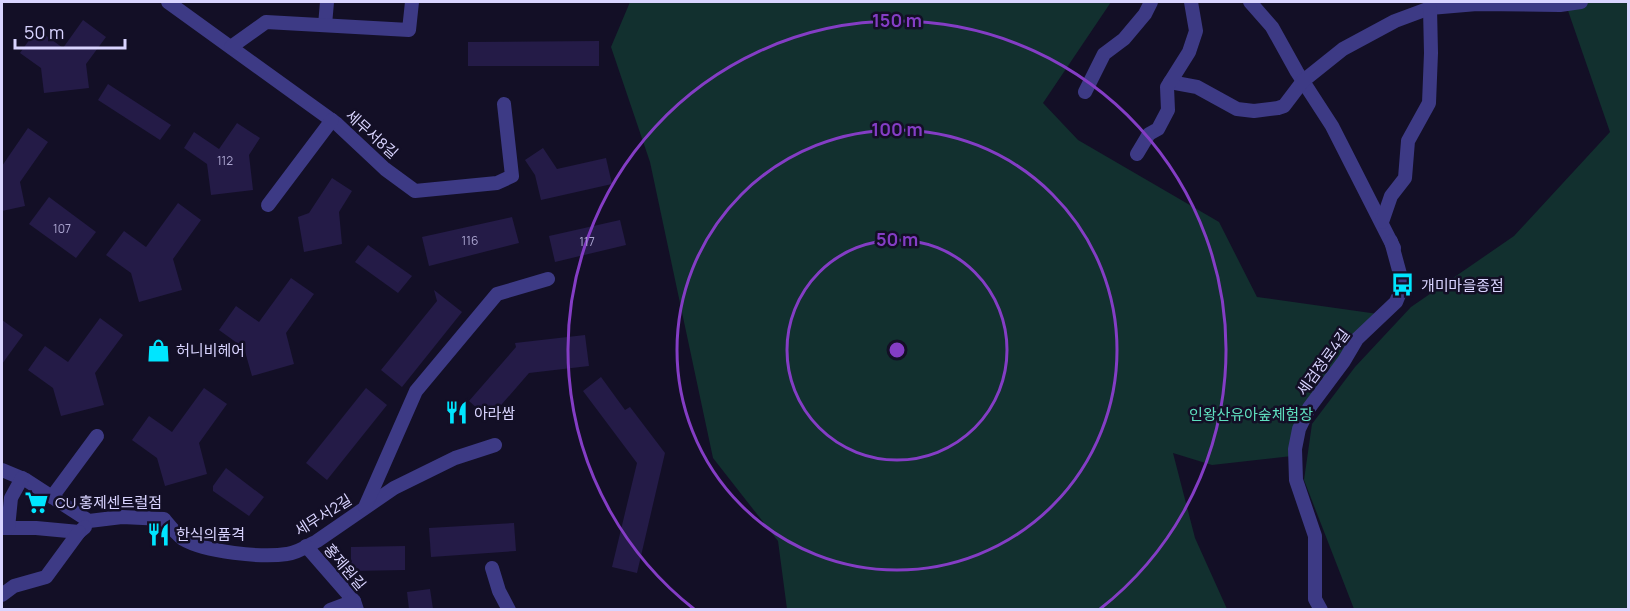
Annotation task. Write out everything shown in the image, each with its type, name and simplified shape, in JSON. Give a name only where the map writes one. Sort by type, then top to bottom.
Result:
[{"type":"street","name":"세무서8길","points":[[168,2],[332,120],[385,169],[415,191],[497,183],[512,176],[504,104]]},
{"type":"street","points":[[325,25],[327,2]]},
{"type":"street","points":[[231,47],[266,22],[409,30],[412,2]]},
{"type":"street","points":[[1085,92],[1104,54],[1124,39],[1145,14],[1151,2]]},
{"type":"street","points":[[1137,154],[1149,134],[1158,129],[1168,110],[1167,87],[1189,52],[1196,32],[1191,2]]},
{"type":"street","name":"세검정로4길","points":[[1250,2],[1272,27],[1332,126],[1401,262],[1403,285],[1396,302],[1358,339],[1309,408],[1299,429],[1295,449],[1296,480],[1315,536],[1315,599],[1322,609]]},
{"type":"street","points":[[1170,82],[1197,87],[1237,109],[1254,111],[1284,106],[1303,81],[1344,49],[1395,21],[1430,8],[1477,4],[1560,5],[1581,2]]},
{"type":"street","points":[[1382,222],[1391,196],[1405,178],[1408,141],[1429,103],[1430,8]]},
{"type":"street","points":[[268,205],[332,120]]},
{"type":"street","points":[[364,509],[416,391],[497,294],[548,279]]},
{"type":"street","points":[[52,496],[97,436]]},
{"type":"street","name":"세무서2길","points":[[93,521],[122,517],[164,519],[183,538],[216,550],[262,556],[290,554],[394,489],[454,458],[495,445]]},
{"type":"street","points":[[2,470],[22,478],[89,521],[93,521]]},
{"type":"street","points":[[22,478],[11,498],[5,528],[79,532]]},
{"type":"street","points":[[2,596],[14,586],[46,577],[79,532],[93,521]]},
{"type":"street","name":"홍제원길","points":[[306,546],[356,605]]},
{"type":"street","points":[[492,568],[499,591],[509,609]]},
{"type":"street","points":[[330,609],[356,605]]},
{"type":"green space","name":"인왕산유아숲체험장","points":[[630,2],[1111,2],[1043,103],[1078,140],[1219,222],[1257,297],[1378,314],[1341,358],[1292,456],[1212,465],[1173,453],[1195,538],[1227,609],[787,609],[778,541],[713,458],[650,162],[611,47]]},
{"type":"green space","points":[[1565,2],[1628,2],[1628,609],[1354,609],[1304,480],[1312,424],[1355,367],[1411,307],[1514,236],[1610,132]]},
{"type":"building","points":[[83,20],[106,37],[86,64],[89,88],[44,93],[41,68],[20,53],[37,29],[63,48]]},
{"type":"building","points":[[599,41],[599,66],[468,66],[468,42]]},
{"type":"building","points":[[108,84],[171,125],[160,140],[98,100]]},
{"type":"building","points":[[237,123],[260,138],[249,155],[253,190],[211,195],[207,164],[184,148],[194,132],[219,149]]},
{"type":"building","points":[[28,128],[48,142],[20,182],[25,206],[2,211],[2,166]]},
{"type":"building","points":[[543,148],[557,169],[606,158],[612,184],[541,200],[535,175],[525,160]]},
{"type":"building","points":[[332,178],[352,191],[339,212],[342,244],[304,252],[298,217],[309,213]]},
{"type":"building","points":[[49,197],[96,232],[76,258],[29,224]]},
{"type":"building","points":[[178,203],[201,220],[173,259],[182,290],[139,302],[131,273],[106,255],[124,231],[146,247]]},
{"type":"building","points":[[512,217],[519,243],[429,266],[422,237]]},
{"type":"building","points":[[620,220],[626,245],[555,262],[549,236]]},
{"type":"building","points":[[368,245],[412,276],[398,293],[355,262]]},
{"type":"building","points":[[291,278],[314,294],[286,333],[294,364],[252,376],[244,348],[219,330],[236,306],[259,322]]},
{"type":"building","points":[[434,290],[462,312],[402,387],[381,370],[437,301]]},
{"type":"building","points":[[100,318],[123,335],[95,373],[104,405],[61,416],[53,388],[28,370],[45,346],[68,362]]},
{"type":"building","points":[[2,320],[23,335],[2,364]]},
{"type":"building","points":[[585,335],[589,366],[529,373],[489,419],[469,401],[516,347],[515,343]]},
{"type":"building","points":[[601,377],[625,410],[630,407],[665,453],[637,573],[612,567],[637,463],[583,391]]},
{"type":"building","points":[[204,388],[227,404],[199,443],[207,474],[165,486],[157,458],[132,440],[149,416],[172,432]]},
{"type":"building","points":[[366,388],[387,405],[327,480],[306,463]]},
{"type":"building","points":[[226,468],[264,497],[249,516],[213,491],[213,486]]},
{"type":"building","points":[[514,523],[516,551],[431,557],[429,528]]},
{"type":"building","points":[[405,546],[405,570],[351,571],[351,547]]},
{"type":"building","points":[[430,589],[433,609],[409,609],[407,592]]},
{"type":"place","name":"개미마을종점","points":[[1403,285]]},
{"type":"place","name":"허니비헤어","points":[[158,350]]},
{"type":"place","name":"아라쌈","points":[[456,413]]},
{"type":"place","name":"CU 홍제센트럴점","points":[[37,502]]},
{"type":"place","name":"한식의품격","points":[[158,534]]}]
